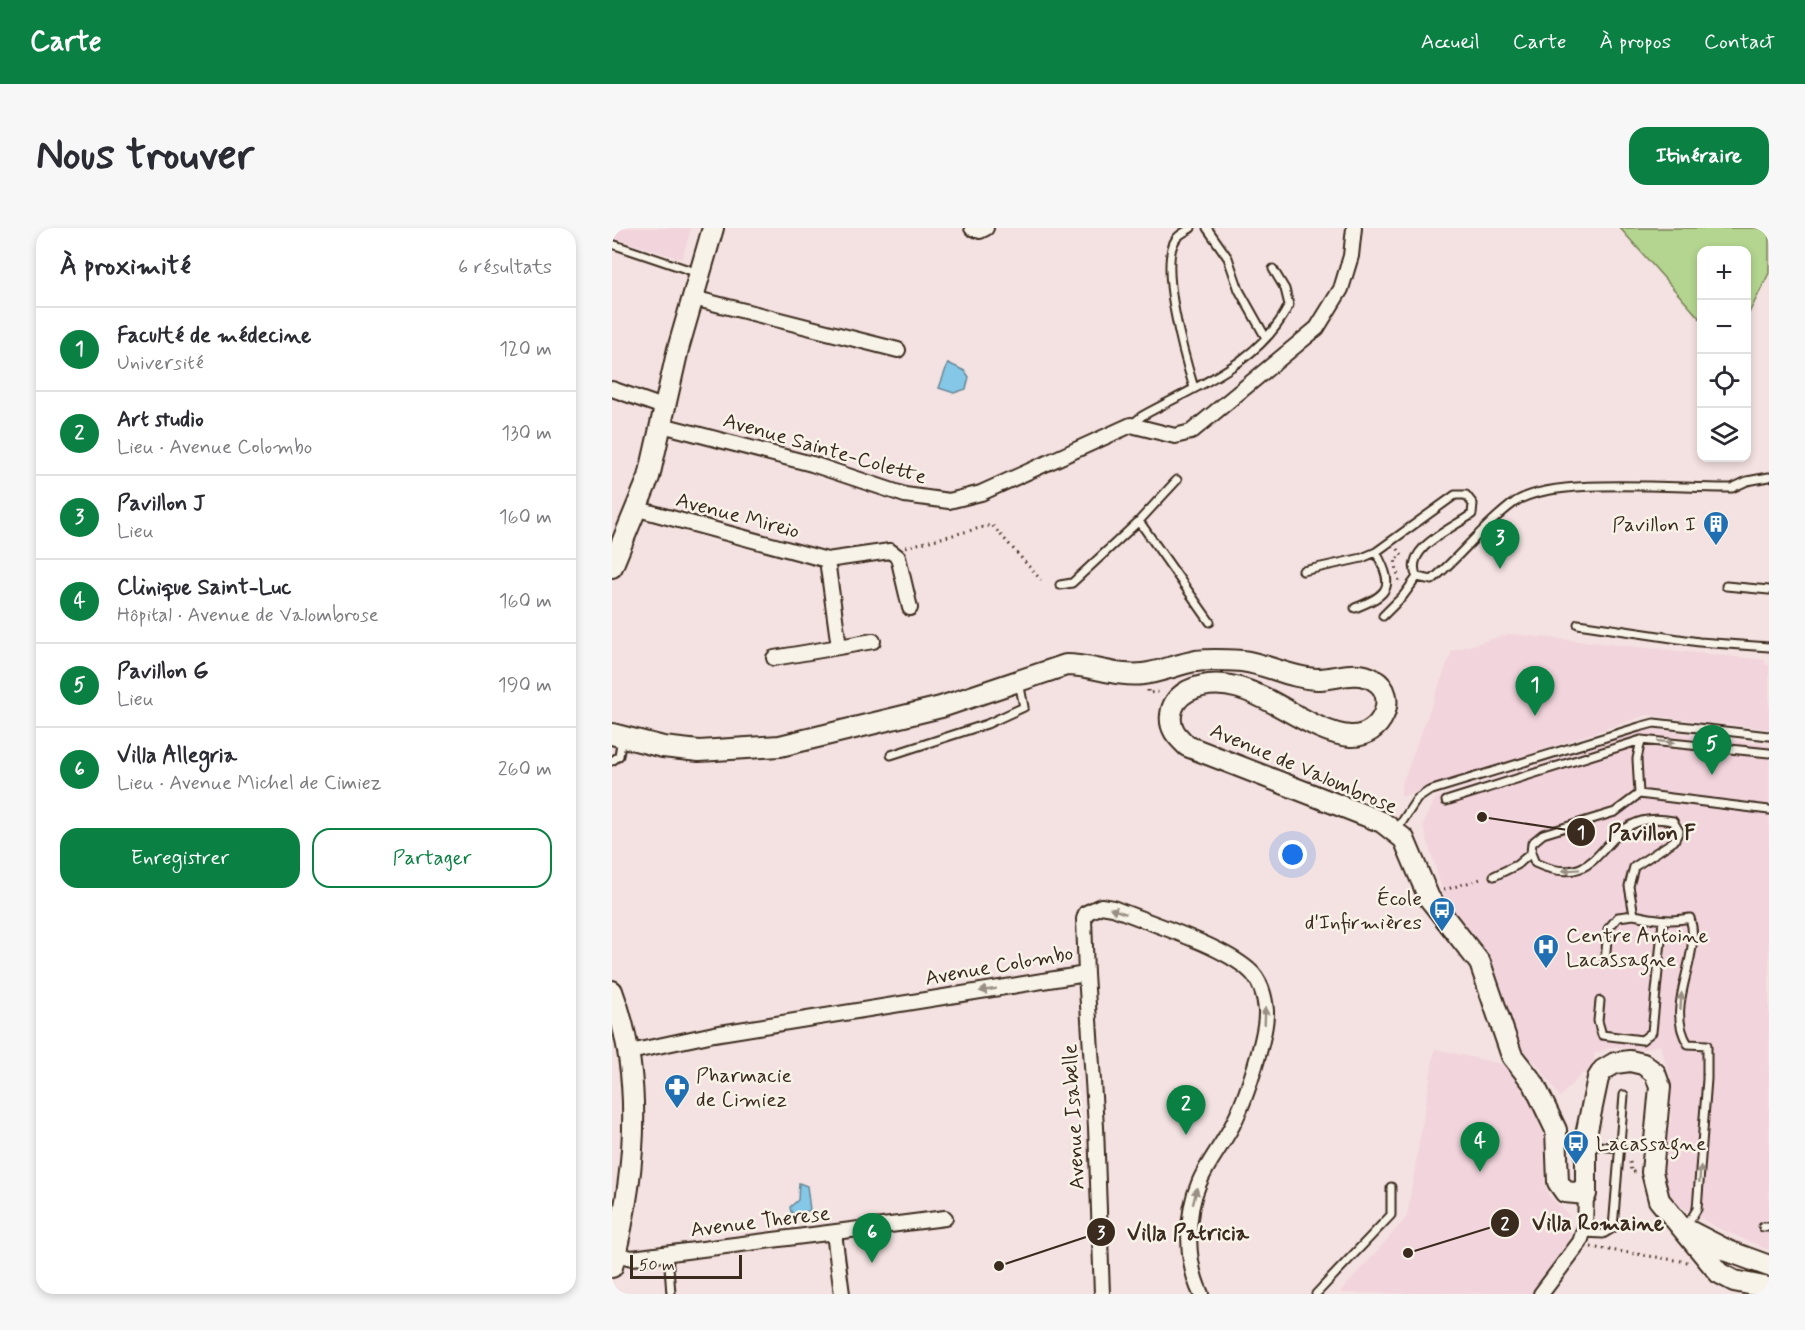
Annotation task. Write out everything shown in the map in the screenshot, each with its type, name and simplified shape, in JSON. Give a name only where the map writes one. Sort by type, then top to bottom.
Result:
[{"type":"main road","points":[[612,567],[638,509],[664,416],[671,377],[713,228]]},
{"type":"main road","name":"Avenue de Valombrose","points":[[617,735],[699,752],[780,746],[940,707],[1018,679],[1066,665],[1085,666],[1112,673],[1143,674],[1196,661],[1216,659],[1245,661],[1304,678],[1367,676],[1378,682],[1384,692],[1385,708],[1375,730],[1362,736],[1339,734],[1267,699],[1224,685],[1198,688],[1180,695],[1173,705],[1170,716],[1172,729],[1187,746],[1382,822],[1396,831],[1411,852],[1429,898],[1480,963],[1512,1056],[1533,1084],[1556,1130],[1560,1188],[1567,1193],[1586,1194]]},
{"type":"main road","points":[[612,991],[625,1028],[633,1077],[627,1192],[614,1261]]},
{"type":"main road","points":[[1586,1194],[1585,1144],[1597,1084],[1603,1070],[1610,1065],[1624,1061],[1643,1064],[1652,1070],[1659,1082],[1660,1095],[1653,1157],[1654,1185],[1666,1209],[1719,1274],[1737,1288],[1765,1290],[1759,1263]]},
{"type":"main road","points":[[1684,1229],[1759,1263]]},
{"type":"main road","points":[[1737,1288],[1742,1268],[1759,1263]]},
{"type":"street","points":[[972,228],[980,231],[987,228]]},
{"type":"street","points":[[1131,425],[1175,436],[1191,432],[1317,328],[1341,289],[1351,256],[1354,228]]},
{"type":"street","points":[[693,298],[898,350]]},
{"type":"street","name":"Avenue Sainte-Colette","points":[[612,389],[664,416],[780,455],[905,495],[949,501],[981,493],[1131,425]]},
{"type":"street","name":"Avenue Mireio","points":[[638,509],[827,560],[890,551]]},
{"type":"street","points":[[890,551],[898,557],[910,608]]},
{"type":"street","points":[[827,560],[839,647]]},
{"type":"street","points":[[774,658],[873,641]]},
{"type":"street","name":"Avenue Colombo","points":[[630,1052],[714,1034],[1086,974],[1084,919],[1086,913],[1101,906],[1113,908],[1224,953],[1251,971],[1260,982],[1266,1012],[1248,1085],[1235,1121],[1198,1184],[1194,1201],[1189,1234],[1195,1282],[1201,1294]]},
{"type":"street","name":"Avenue Isabelle","points":[[1086,974],[1096,1127],[1102,1294]]},
{"type":"street","points":[[1541,1294],[1575,1249],[1584,1233],[1586,1194]]},
{"type":"street","name":"Avenue Therese","points":[[614,1261],[945,1218]]},
{"type":"street","points":[[834,1233],[842,1294]]},
{"type":"lane","points":[[1191,228],[1176,238],[1171,254],[1171,272],[1180,342],[1194,388]]},
{"type":"lane","points":[[1207,228],[1228,258],[1239,290],[1266,338]]},
{"type":"lane","points":[[612,244],[700,274]]},
{"type":"lane","points":[[1131,425],[1142,416],[1240,363],[1278,327],[1289,305],[1285,289],[1273,269]]},
{"type":"lane","points":[[1303,571],[1362,558],[1376,552],[1455,495],[1466,495],[1473,504],[1472,514],[1423,546],[1414,558],[1412,568],[1417,577],[1432,580],[1492,521],[1517,501],[1539,492],[1569,487],[1732,488],[1747,481],[1769,477]]},
{"type":"lane","points":[[1060,585],[1072,583],[1139,521],[1177,480]]},
{"type":"lane","points":[[1139,521],[1210,622]]},
{"type":"lane","points":[[1355,608],[1378,599],[1387,590],[1389,578],[1376,552]]},
{"type":"lane","points":[[1383,616],[1403,596],[1417,577]]},
{"type":"lane","points":[[1726,586],[1769,590]]},
{"type":"lane","points":[[1578,624],[1700,642],[1769,647]]},
{"type":"lane","points":[[891,755],[987,724],[1024,707],[1018,679]]},
{"type":"lane","points":[[1396,831],[1417,799],[1429,791],[1654,723],[1769,736]]},
{"type":"lane","points":[[612,761],[619,756],[617,735]]},
{"type":"lane","points":[[1639,794],[1637,759],[1641,740]]},
{"type":"lane","points":[[1446,801],[1641,740],[1769,753]]},
{"type":"lane","points":[[1634,915],[1629,886],[1634,867],[1674,841],[1679,831],[1673,821],[1647,819],[1627,826],[1607,843],[1592,864],[1580,870],[1563,872],[1535,863],[1531,853],[1532,843],[1543,834],[1615,812],[1639,794],[1769,810]]},
{"type":"lane","points":[[1494,876],[1517,866],[1531,853]]},
{"type":"lane","points":[[1605,962],[1608,929],[1618,917],[1634,915],[1663,921],[1672,917],[1690,918],[1695,932],[1679,1003],[1681,1033],[1688,1044],[1707,1045],[1707,1079],[1697,1209],[1684,1229]]},
{"type":"lane","points":[[1600,1001],[1598,1021],[1602,1035],[1642,1040],[1652,1032],[1663,921]]},
{"type":"lane","points":[[1584,1233],[1603,1234],[1613,1228],[1624,1095]]},
{"type":"lane","points":[[1585,1144],[1620,1148]]},
{"type":"lane","points":[[1316,1294],[1390,1215],[1391,1187]]},
{"type":"lane","points":[[668,1254],[671,1294]]},
{"type":"path","points":[[890,551],[992,525],[1041,580]]},
{"type":"path","points":[[1429,898],[1445,890],[1494,876]]},
{"type":"path","points":[[1630,1156],[1631,1172],[1641,1172]]},
{"type":"path","points":[[1591,1247],[1688,1262]]},
{"type":"shaded area","points":[[618,228],[691,228],[682,259],[615,238]]},
{"type":"shaded area","points":[[1509,634],[1765,660],[1765,664],[1769,665],[1769,729],[1647,715],[1401,797],[1401,787],[1452,651]]},
{"type":"shaded area","points":[[1650,729],[1769,745],[1769,1250],[1716,1227],[1670,1198],[1663,1175],[1662,1160],[1671,1122],[1671,1078],[1660,1045],[1644,1049],[1613,1047],[1595,1053],[1591,1073],[1582,1073],[1560,1097],[1538,1065],[1525,1055],[1489,954],[1446,903],[1423,825],[1436,798]]},
{"type":"shaded area","points":[[1435,1049],[1505,1065],[1532,1102],[1544,1139],[1545,1185],[1548,1195],[1569,1215],[1570,1234],[1566,1251],[1532,1294],[1340,1293],[1407,1217]]},
{"type":"green space","points":[[1620,228],[1769,228],[1769,273],[1751,309],[1751,246],[1697,246],[1697,315]]},
{"type":"water","points":[[948,363],[965,371],[969,377],[966,389],[954,393],[939,388]]},
{"type":"water","points":[[799,1183],[807,1186],[810,1210],[796,1216],[791,1212],[790,1207],[798,1200]]},
{"type":"place","name":"Pavillon I","points":[[1716,547]]},
{"type":"place","name":"Pavillon J","points":[[1500,569]]},
{"type":"place","name":"Faculté de médecine","points":[[1535,716]]},
{"type":"place","name":"Pavillon G","points":[[1712,775]]},
{"type":"place","name":"Pavillon F","points":[[1482,817]]},
{"type":"place","name":"École d'Infirmières","points":[[1442,933]]},
{"type":"place","name":"Centre Antoine Lacassagne","points":[[1546,970]]},
{"type":"place","name":"Pharmacie de Cimiez","points":[[677,1110]]},
{"type":"place","name":"Art studio","points":[[1186,1135]]},
{"type":"place","name":"Lacassagne","points":[[1576,1166]]},
{"type":"place","name":"Clinique Saint-Luc","points":[[1480,1172]]},
{"type":"place","name":"Villa Romaine","points":[[1408,1253]]},
{"type":"place","name":"Villa Allegria","points":[[872,1263]]},
{"type":"place","name":"Villa Patricia","points":[[999,1266]]}]
